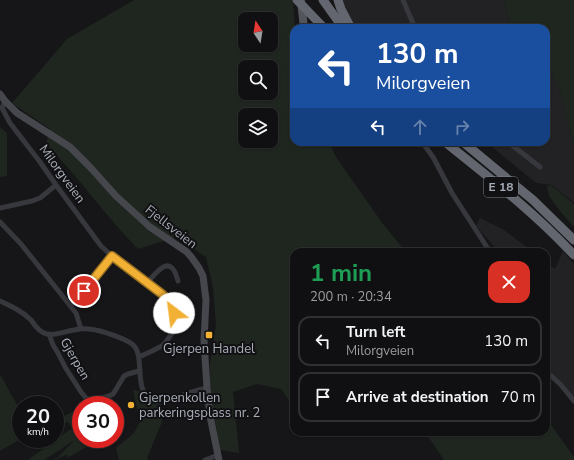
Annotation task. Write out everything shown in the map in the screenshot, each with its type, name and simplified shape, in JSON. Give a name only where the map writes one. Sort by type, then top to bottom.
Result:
[{"type":"highway","points":[[297,0],[320,24]]},
{"type":"highway","points":[[323,0],[340,24]]},
{"type":"highway","points":[[338,0],[349,24]]},
{"type":"highway","name":"E 18","points":[[450,146],[526,208],[574,255]]},
{"type":"highway","name":"E 18","points":[[468,146],[532,200],[574,240]]},
{"type":"main road","points":[[301,0],[304,24]]},
{"type":"main road","name":"Fjellsveien","points":[[0,94],[17,113],[70,147],[127,206],[150,227],[187,252],[195,262],[203,276],[206,300],[204,341],[206,388],[218,458]]},
{"type":"street","points":[[403,0],[413,24]]},
{"type":"street","name":"Milorgveien","points":[[5,101],[2,108],[6,117],[101,246],[169,301],[174,313],[174,327],[172,332],[165,344],[158,349],[139,357]]},
{"type":"street","points":[[425,146],[455,198],[487,248]]},
{"type":"street","points":[[513,146],[540,167]]},
{"type":"street","points":[[0,208],[40,198],[56,185]]},
{"type":"street","points":[[0,222],[21,244],[76,313],[81,329]]},
{"type":"street","points":[[70,306],[112,256]]},
{"type":"street","points":[[147,283],[154,274],[166,265],[175,271],[178,281]]},
{"type":"street","points":[[0,301],[25,315],[43,333],[49,334],[81,329],[93,329],[132,343],[137,349],[139,357],[140,379],[144,391],[149,398],[157,402],[166,401],[206,388]]},
{"type":"street","name":"Gjerpen","points":[[49,334],[65,367],[81,392],[88,399],[94,400],[109,396],[115,391],[124,376],[139,371]]},
{"type":"street","points":[[550,375],[574,401]]},
{"type":"street","points":[[205,460],[218,458]]},
{"type":"shaded area","points":[[134,0],[293,0],[295,24],[290,24],[290,146],[331,146],[336,157],[383,224],[403,248],[290,248],[290,402],[281,389],[257,384],[233,392],[239,453],[220,450],[210,390],[210,364],[216,325],[213,287],[206,257],[176,237],[138,249],[46,144],[50,129],[12,103],[67,39]]},
{"type":"shaded area","points":[[343,0],[504,0],[510,24],[354,24],[347,12]]},
{"type":"shaded area","points":[[504,0],[574,0],[574,146],[559,88],[550,70],[550,24],[510,24]]},
{"type":"shaded area","points":[[550,70],[559,88],[574,146],[574,203],[552,185],[536,183],[491,146],[550,146]]},
{"type":"shaded area","points":[[0,127],[7,133],[7,176],[0,177]]},
{"type":"shaded area","points":[[551,185],[574,204],[574,227],[549,196],[547,186]]},
{"type":"shaded area","points":[[480,218],[504,230],[528,248],[495,248],[476,226]]},
{"type":"shaded area","points":[[563,251],[574,264],[574,398],[550,372],[550,265],[555,269]]},
{"type":"shaded area","points":[[0,374],[12,396],[12,444],[0,451]]},
{"type":"shaded area","points":[[133,390],[139,391],[148,401],[161,406],[162,422],[147,458],[148,460],[119,460],[116,448],[124,448],[124,441],[134,433],[140,422]]},
{"type":"shaded area","points":[[72,412],[72,428],[68,422],[64,424],[64,416]]},
{"type":"shaded area","points":[[550,424],[574,457],[574,460],[444,460],[428,436],[550,436]]},
{"type":"shaded area","points":[[72,428],[72,442],[64,447],[64,434]]},
{"type":"shaded area","points":[[72,443],[72,448],[85,448],[67,458],[68,454],[55,460],[53,460],[58,457],[59,458],[59,456]]},
{"type":"shaded area","points":[[44,448],[63,448],[44,460],[28,460]]},
{"type":"place","name":"Gjerpen Handel","points":[[209,335]]},
{"type":"place","name":"Gjerpenkollen parkeringsplass nr. 2","points":[[131,405]]},
{"type":"route","points":[[84,291],[112,256],[166,297],[174,313]]}]
